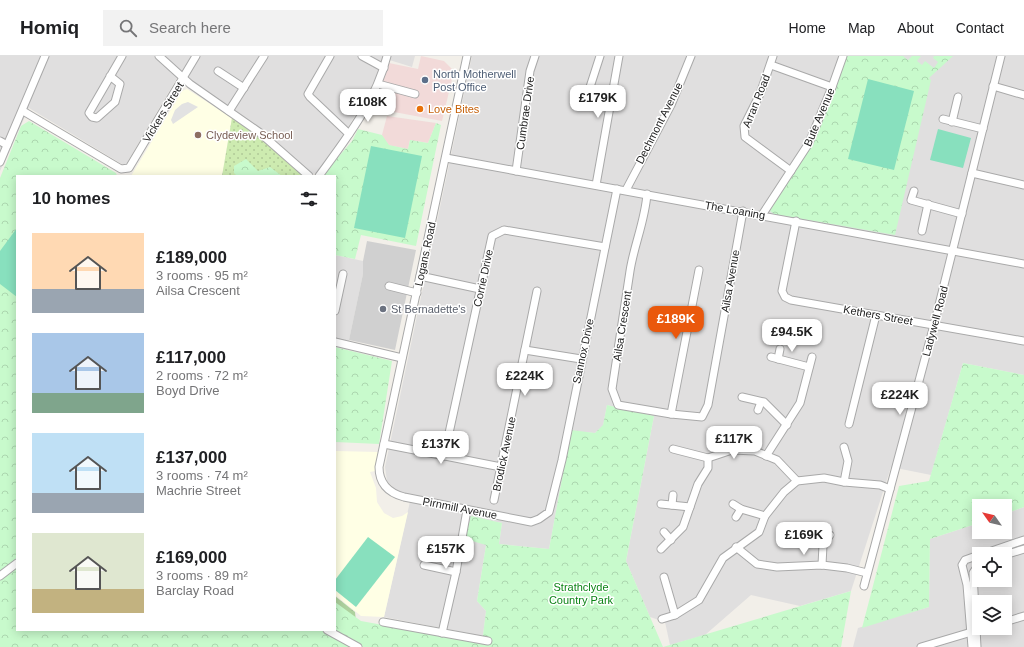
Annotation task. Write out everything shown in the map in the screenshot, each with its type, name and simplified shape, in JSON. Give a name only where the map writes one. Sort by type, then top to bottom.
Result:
[{"type":"street","points":[[0,162],[45,56]]},
{"type":"street","points":[[110,76],[120,84],[115,102],[97,118],[92,118],[89,113],[110,76],[122,56]]},
{"type":"street","points":[[159,56],[183,79],[259,132],[309,175]]},
{"type":"street","name":"Vickers Street","points":[[23,110],[121,169],[129,168],[196,56]]},
{"type":"street","points":[[229,111],[264,56]]},
{"type":"street","points":[[330,56],[308,94],[349,134]]},
{"type":"street","points":[[362,56],[384,68]]},
{"type":"street","points":[[320,175],[365,111],[378,84],[387,56]]},
{"type":"street","name":"Logans Road","points":[[380,475],[379,467],[467,56]]},
{"type":"street","name":"Cumbrae Drive","points":[[516,171],[530,71],[535,56]]},
{"type":"street","points":[[600,56],[590,87],[596,94],[612,97]]},
{"type":"street","points":[[596,185],[619,56]]},
{"type":"street","name":"Dechmont Avenue","points":[[626,190],[635,170],[671,105],[691,56]]},
{"type":"street","name":"Arran Road","points":[[773,56],[760,94],[744,126],[744,132],[745,137],[791,171]]},
{"type":"street","name":"Bute Avenue","points":[[762,215],[810,143],[843,56]]},
{"type":"street","name":"Ladywell Road","points":[[864,586],[934,325],[1001,56]]},
{"type":"street","points":[[771,65],[832,87]]},
{"type":"street","points":[[218,71],[244,88]]},
{"type":"street","points":[[378,84],[415,94]]},
{"type":"street","points":[[993,86],[1024,94]]},
{"type":"street","points":[[952,122],[958,97]]},
{"type":"street","points":[[943,119],[983,129]]},
{"type":"street","points":[[0,142],[7,145]]},
{"type":"street","name":"The Loaning","points":[[446,158],[743,211],[1024,264]]},
{"type":"street","points":[[972,173],[1024,185]]},
{"type":"street","name":"Sannox Drive","points":[[549,512],[562,460],[581,359],[617,189]]},
{"type":"street","points":[[914,191],[912,200],[962,214]]},
{"type":"street","name":"Ailsa Crescent","points":[[647,194],[646,214],[639,230],[630,271],[612,389],[618,405],[699,417]]},
{"type":"street","points":[[922,231],[928,204]]},
{"type":"street","name":"Ailsa Avenue","points":[[699,417],[702,417],[708,405],[743,211]]},
{"type":"street","name":"Kethers Street","points":[[796,221],[783,282],[782,291],[785,297],[791,300],[1024,341]]},
{"type":"street","name":"Corrie Drive","points":[[444,456],[492,236],[504,230],[605,247]]},
{"type":"street","points":[[671,414],[699,270]]},
{"type":"street","points":[[336,306],[343,274]]},
{"type":"street","points":[[420,276],[480,289]]},
{"type":"street","points":[[389,286],[417,293]]},
{"type":"street","name":"Brodick Avenue","points":[[494,500],[537,291]]},
{"type":"street","points":[[849,424],[876,315]]},
{"type":"street","points":[[336,342],[402,358]]},
{"type":"street","points":[[780,349],[774,358],[809,367]]},
{"type":"street","points":[[525,350],[581,359]]},
{"type":"street","points":[[766,456],[800,403],[812,357]]},
{"type":"street","points":[[742,397],[764,402],[787,425]]},
{"type":"street","points":[[758,410],[761,402]]},
{"type":"street","points":[[384,444],[501,467]]},
{"type":"street","points":[[844,447],[848,460],[844,482]]},
{"type":"street","points":[[673,449],[708,458],[732,450],[755,451],[777,460],[797,481]]},
{"type":"street","points":[[661,549],[684,527],[698,484],[708,468],[708,458]]},
{"type":"street","name":"Pirnmill Avenue","points":[[380,475],[384,486],[397,496],[531,522],[539,519],[549,512]]},
{"type":"street","points":[[662,619],[675,615],[699,600],[723,558],[736,547],[760,532],[765,516],[784,492],[797,481],[824,478],[844,482],[880,485],[890,488]]},
{"type":"street","points":[[672,505],[673,496]]},
{"type":"street","points":[[661,504],[690,506]]},
{"type":"street","points":[[733,504],[741,510],[765,516]]},
{"type":"street","points":[[442,633],[456,572],[467,510]]},
{"type":"street","points":[[736,517],[741,510]]},
{"type":"street","points":[[664,532],[671,540]]},
{"type":"street","points":[[822,565],[823,545],[830,535]]},
{"type":"street","points":[[1004,547],[1024,540]]},
{"type":"street","points":[[736,547],[757,564],[777,567],[822,565],[847,568],[867,573]]},
{"type":"street","points":[[1012,553],[1024,549]]},
{"type":"street","points":[[972,558],[965,560],[962,565],[967,585],[972,647]]},
{"type":"street","points":[[0,576],[16,564]]},
{"type":"street","points":[[424,565],[456,572]]},
{"type":"street","points":[[964,572],[972,569]]},
{"type":"street","points":[[664,576],[675,615]]},
{"type":"street","points":[[1012,620],[1024,616]]},
{"type":"street","points":[[385,624],[488,641]]},
{"type":"street","points":[[329,631],[358,647]]},
{"type":"street","points":[[921,647],[970,633]]},
{"type":"street","points":[[977,635],[977,647]]},
{"type":"shaded area","points":[[0,56],[415,56],[412,67],[383,58],[377,76],[348,128],[319,173],[312,174],[266,132],[180,73],[125,166],[29,108],[0,171]]},
{"type":"shaded area","points":[[421,56],[444,61],[454,71],[442,121],[378,109],[382,81],[389,63],[418,69]]},
{"type":"shaded area","points":[[472,56],[1024,56],[1024,375],[963,363],[931,475],[891,467],[851,591],[800,606],[751,595],[705,635],[670,645],[665,622],[650,617],[626,561],[654,416],[607,405],[603,426],[595,433],[571,431],[549,549],[499,544],[502,523],[471,517],[486,545],[477,601],[486,611],[483,636],[384,617],[411,497],[397,491],[387,481],[385,467]]},
{"type":"shaded area","points":[[187,89],[232,118],[222,175],[132,175],[182,91]]},
{"type":"shaded area","points":[[188,102],[198,107],[173,124],[171,120],[175,110],[182,104]]},
{"type":"shaded area","points":[[387,116],[436,123],[428,143],[410,140],[408,149],[387,145],[382,135]]},
{"type":"shaded area","points":[[367,241],[416,250],[395,350],[349,340],[363,274],[363,261]]},
{"type":"shaded area","points":[[336,255],[363,261],[363,274],[347,350],[336,347]]},
{"type":"shaded area","points":[[336,451],[379,452],[375,471],[370,472],[376,488],[377,502],[384,513],[393,518],[402,516],[408,512],[384,617],[361,616],[336,596]]},
{"type":"shaded area","points":[[1024,507],[1024,647],[853,647],[858,628],[929,607],[930,539],[972,525],[972,539],[1012,539],[1012,511]]},
{"type":"green space","points":[[845,56],[903,56],[908,60],[912,56],[921,56],[917,61],[922,65],[925,61],[934,68],[938,62],[933,58],[934,56],[953,56],[929,78],[931,80],[895,235],[774,214],[770,211],[799,164]]},
{"type":"green space","points":[[868,79],[914,91],[894,170],[848,159]]},
{"type":"green space","points":[[232,118],[258,134],[304,175],[222,175]]},
{"type":"green space","name":"Strathclyde Country Park","points":[[29,121],[116,173],[117,175],[16,175],[16,631],[336,631],[336,603],[361,621],[482,643],[486,611],[477,601],[486,545],[465,539],[471,516],[502,523],[499,544],[549,549],[571,430],[595,433],[603,425],[607,405],[654,416],[626,561],[663,647],[0,647],[0,178],[21,126]]},
{"type":"green space","points":[[436,123],[441,125],[416,246],[361,235],[355,259],[336,255],[336,175],[323,175],[352,141],[358,129],[382,135],[389,145],[408,149],[410,140],[428,143]]},
{"type":"green space","points":[[938,129],[971,138],[963,168],[930,160]]},
{"type":"green space","points":[[371,146],[422,156],[405,238],[354,228]]},
{"type":"green space","points":[[246,159],[258,171],[270,167],[281,175],[236,175],[234,173],[234,166]]},
{"type":"green space","points":[[16,229],[16,296],[0,284],[0,251]]},
{"type":"green space","points":[[336,347],[392,361],[379,444],[336,442]]},
{"type":"green space","points":[[963,363],[1024,375],[1024,507],[1012,511],[1012,499],[972,499],[972,525],[930,539],[929,607],[862,628],[899,486],[929,481]]},
{"type":"green space","points":[[368,537],[395,557],[356,607],[336,591],[336,579]]},
{"type":"green space","points":[[851,591],[841,647],[663,647]]},
{"type":"green space","points":[[336,597],[355,612],[356,622],[336,617]]},
{"type":"place","name":"North Motherwell Post Office","points":[[425,80]]},
{"type":"place","name":"Love Bites","points":[[420,109]]},
{"type":"place","name":"Clydeview School","points":[[198,135]]},
{"type":"place","name":"St Bernadette's","points":[[383,309]]}]
